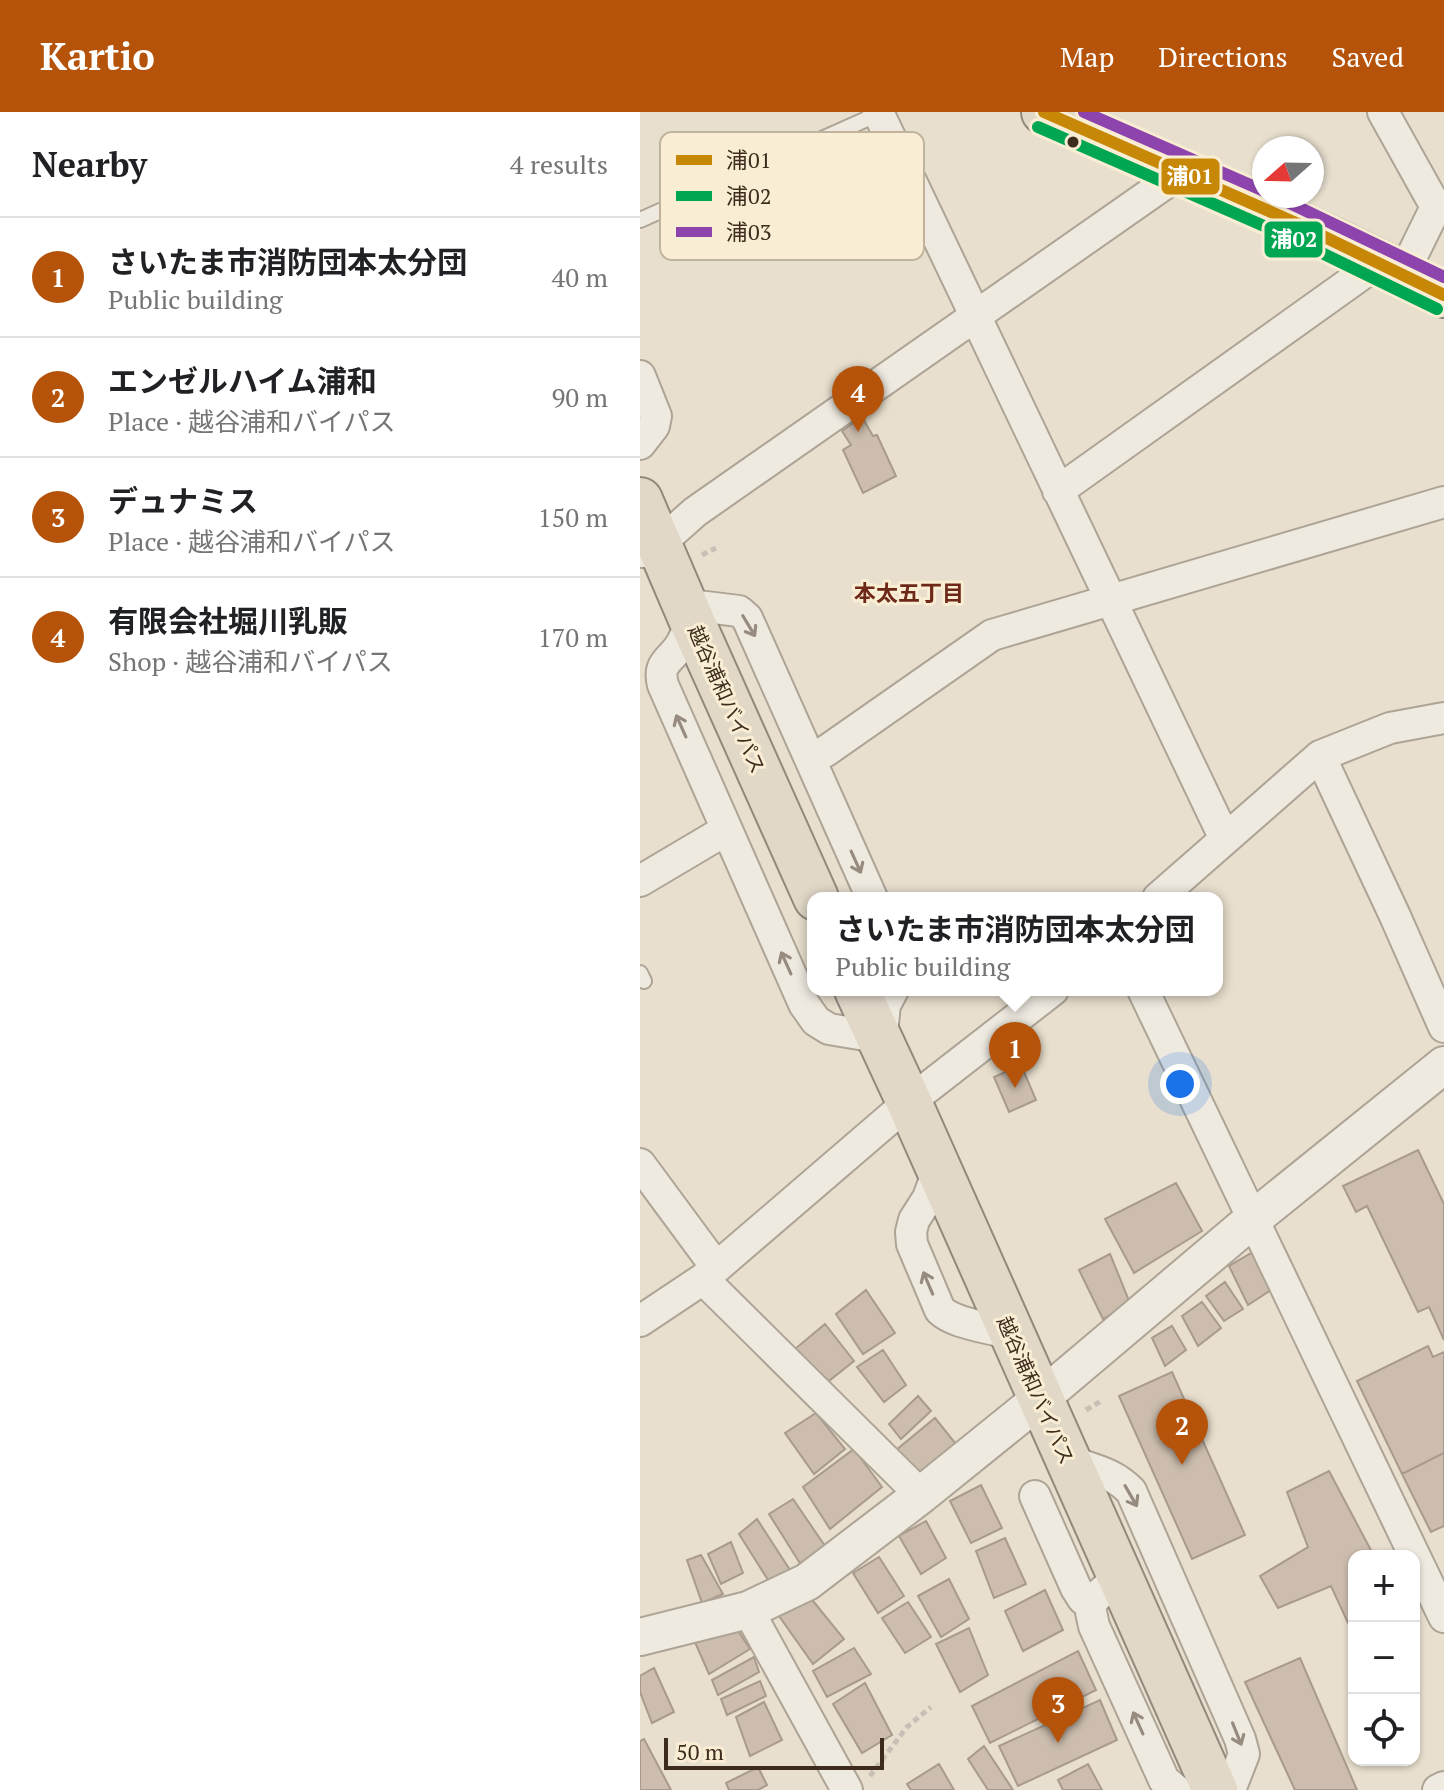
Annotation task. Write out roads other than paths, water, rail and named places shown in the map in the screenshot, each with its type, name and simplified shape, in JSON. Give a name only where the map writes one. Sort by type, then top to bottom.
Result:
[{"type":"highway","points":[[1044,112],[1183,171],[1444,295]]},
{"type":"highway","name":"越谷浦和バイパス","points":[[640,500],[650,549],[687,607],[813,892]]},
{"type":"highway","name":"越谷浦和バイパス","points":[[860,996],[1012,1335],[1059,1407],[1067,1458],[1104,1587],[1215,1790]]},
{"type":"street","points":[[1058,491],[1391,268],[1436,207],[1383,112]]},
{"type":"street","points":[[878,113],[887,132]]},
{"type":"street","points":[[650,549],[695,512],[1183,171]]},
{"type":"street","points":[[924,210],[1225,839]]},
{"type":"street","points":[[640,376],[656,416],[654,426],[640,444]]},
{"type":"street","points":[[811,759],[992,635],[1444,502]]},
{"type":"street","points":[[869,892],[747,618],[739,611],[687,607],[688,633],[665,663],[660,674],[663,685],[804,1004],[816,1021],[829,1029],[865,1035],[881,1042],[885,1005],[890,996]]},
{"type":"street","points":[[1165,892],[1320,756],[1390,728],[1444,718]]},
{"type":"street","points":[[1320,756],[1444,1027]]},
{"type":"street","points":[[640,881],[726,830]]},
{"type":"street","points":[[640,1321],[710,1273],[909,1102],[1045,996]]},
{"type":"street","points":[[1146,996],[1444,1617]]},
{"type":"street","points":[[640,1637],[748,1610],[807,1582],[921,1495],[1059,1407],[1253,1219],[1444,1065]]},
{"type":"street","points":[[640,1164],[710,1273],[921,1495]]},
{"type":"street","points":[[1067,1458],[1083,1467],[1113,1475],[1131,1491],[1240,1739],[1244,1754],[1230,1790]]},
{"type":"street","points":[[1035,1496],[1083,1599],[1104,1587]]},
{"type":"street","points":[[1104,1587],[1091,1612],[1100,1640],[1164,1780],[1176,1790]]},
{"type":"street","points":[[748,1610],[855,1786]]},
{"type":"street","points":[[1438,1790],[1444,1787]]},
{"type":"lane","points":[[836,132],[878,113]]},
{"type":"lane","points":[[640,220],[660,211]]},
{"type":"place","name":"有限会社堀川乳販","points":[[858,432]]},
{"type":"place","name":"さいたま市消防団本太分団","points":[[1015,1088]]},
{"type":"place","name":"エンゼルハイム浦和","points":[[1182,1465]]},
{"type":"place","name":"デュナミス","points":[[1058,1743]]},
{"type":"district","name":"本太五丁目","points":[[909,592]]}]
